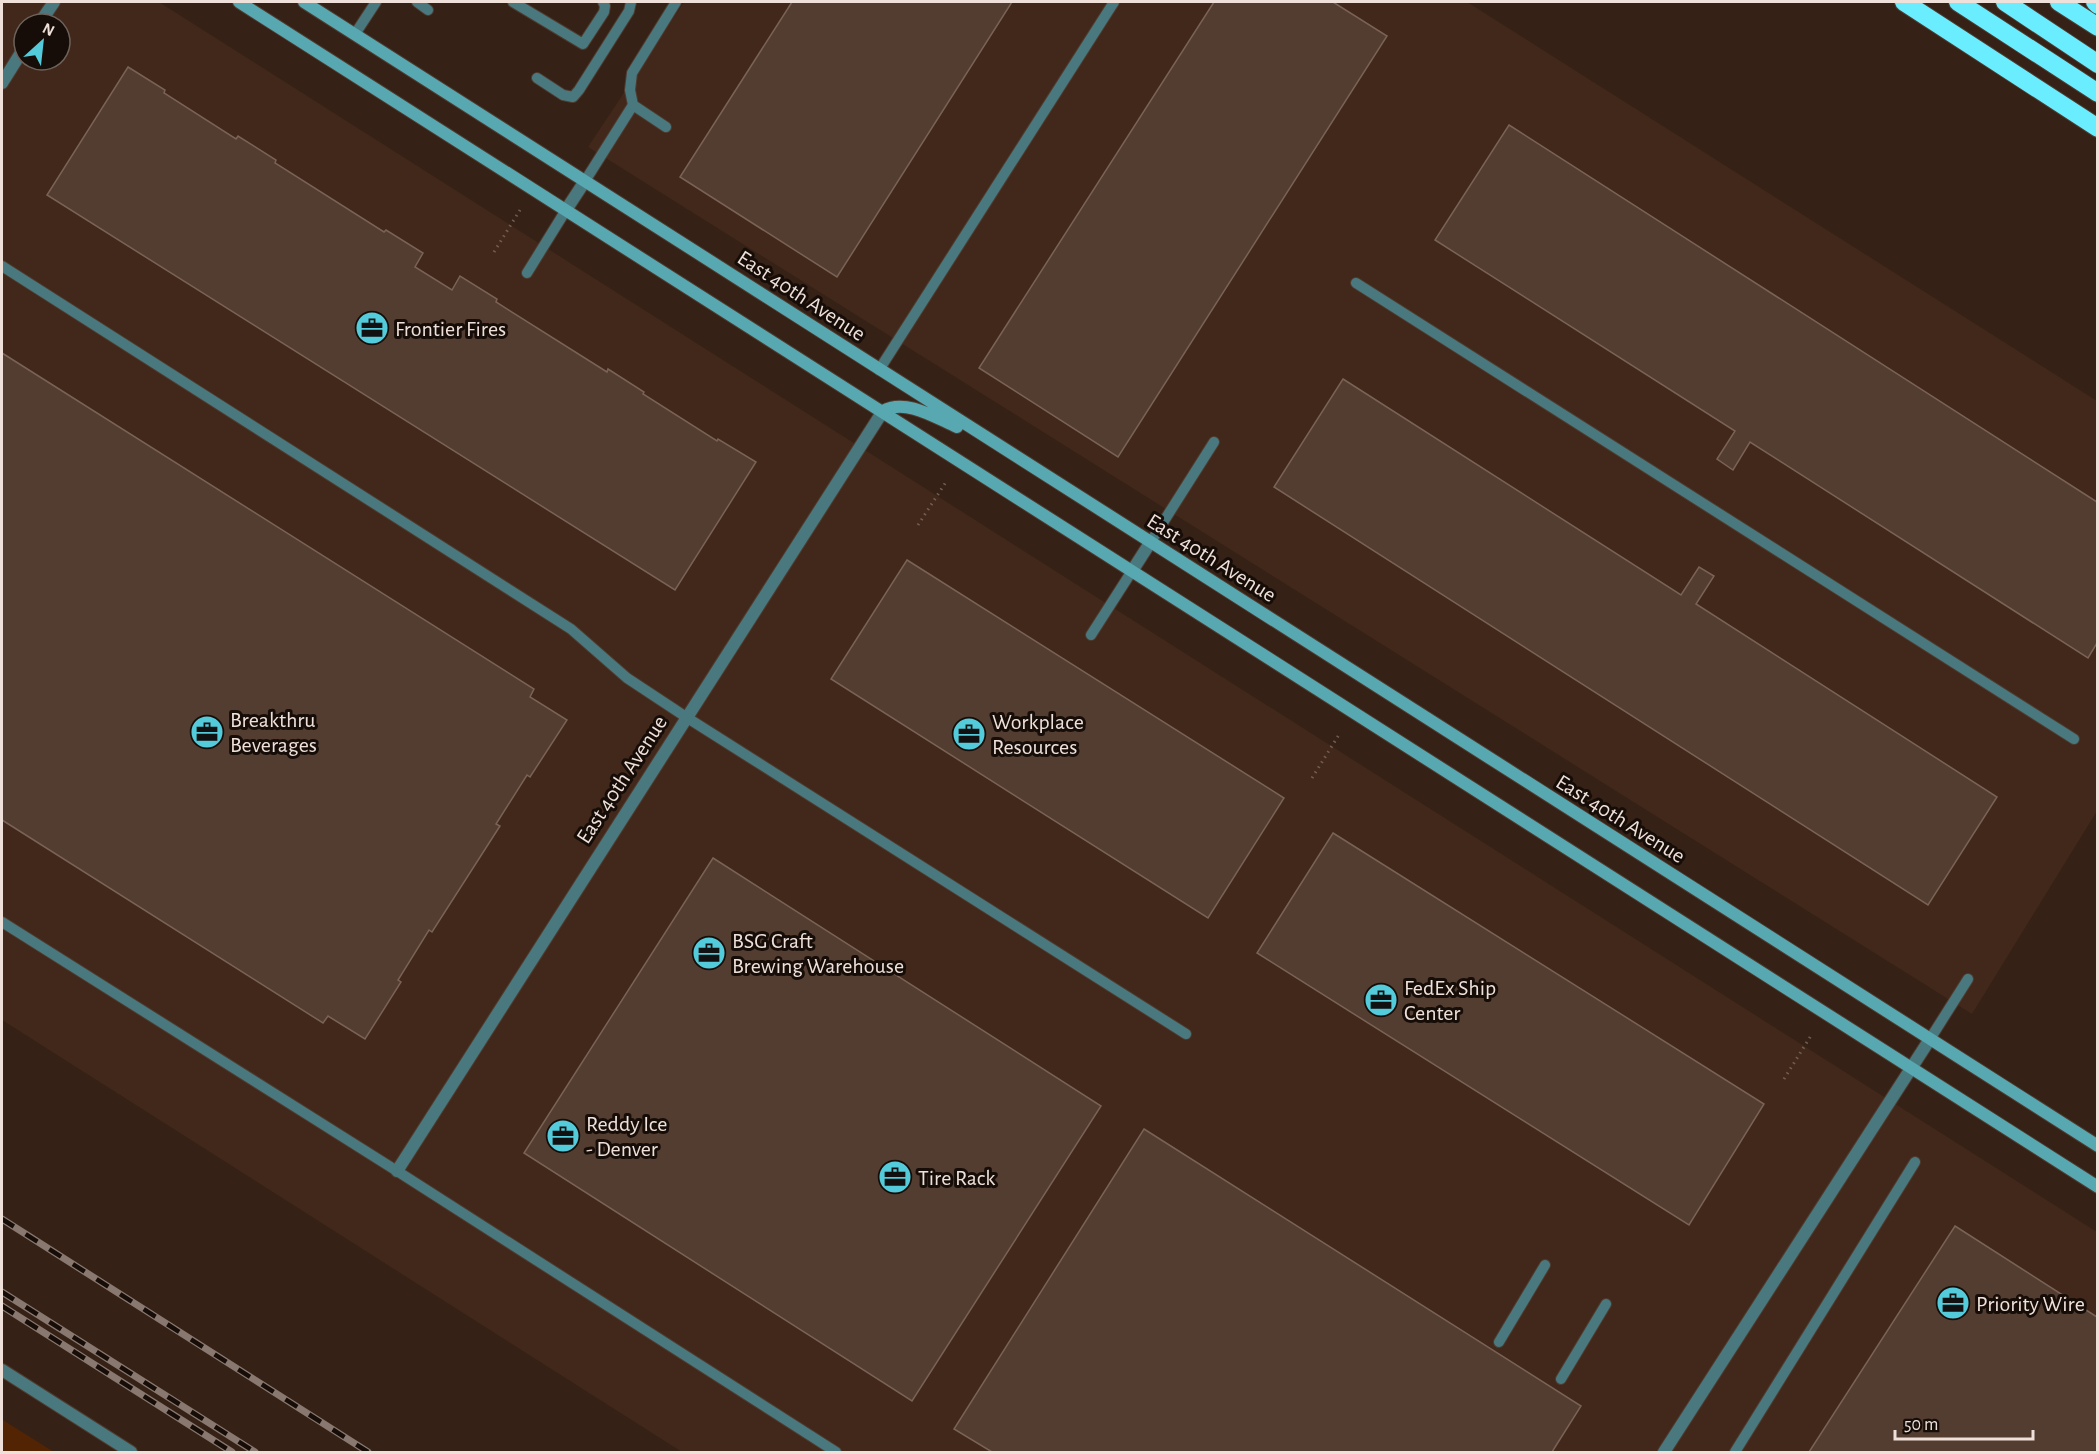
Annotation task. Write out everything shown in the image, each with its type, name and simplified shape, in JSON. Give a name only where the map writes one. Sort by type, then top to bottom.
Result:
[{"type":"highway","points":[[1904,2],[2097,128]]},
{"type":"highway","points":[[1958,2],[2097,93]]},
{"type":"highway","points":[[2005,2],[2097,64]]},
{"type":"highway","points":[[2060,2],[2097,27]]},
{"type":"street","points":[[239,2],[2097,1188]]},
{"type":"street","name":"East 40th Avenue","points":[[304,2],[2097,1146]]},
{"type":"street","points":[[2,83],[12,67]]},
{"type":"street","points":[[566,210],[585,181]]},
{"type":"street","points":[[883,411],[896,406],[918,410],[991,442]]},
{"type":"street","name":"East 40th Avenue","points":[[397,1171],[883,411]]},
{"type":"street","points":[[1132,571],[1150,543]]},
{"type":"street","points":[[1664,1452],[1930,1039]]},
{"type":"street","points":[[2,1370],[131,1452]]},
{"type":"lane","points":[[355,34],[376,2]]},
{"type":"lane","points":[[417,2],[428,10]]},
{"type":"lane","points":[[513,2],[583,44],[604,12],[603,2]]},
{"type":"lane","points":[[537,78],[563,95],[573,97],[629,11],[631,2]]},
{"type":"lane","points":[[585,181],[633,105],[630,90],[632,73],[676,2]]},
{"type":"lane","points":[[879,370],[1114,2]]},
{"type":"lane","points":[[633,105],[666,127]]},
{"type":"lane","points":[[527,273],[566,210]]},
{"type":"lane","points":[[2,266],[571,629],[627,678],[686,717],[1186,1034]]},
{"type":"lane","points":[[1356,283],[2074,738]]},
{"type":"lane","points":[[1150,543],[1214,442]]},
{"type":"lane","points":[[1091,635],[1132,571]]},
{"type":"lane","points":[[2,922],[836,1452]]},
{"type":"lane","points":[[1930,1039],[1968,979]]},
{"type":"lane","points":[[1735,1452],[1915,1162]]},
{"type":"lane","points":[[1499,1342],[1545,1265]]},
{"type":"lane","points":[[1561,1379],[1606,1304]]},
{"type":"path","points":[[494,252],[520,210]]},
{"type":"path","points":[[918,525],[946,482]]},
{"type":"path","points":[[1312,778],[1340,733]]},
{"type":"path","points":[[1784,1079],[1812,1034]]},
{"type":"shaded area","points":[[2,2],[159,2],[2097,1232],[2097,1452],[682,1452],[2,1020]]},
{"type":"shaded area","points":[[684,2],[1467,2],[2097,401],[2097,811],[1972,1014],[588,147]]},
{"type":"shaded area","points":[[2,1419],[6,1422],[54,1452],[2,1452]]},
{"type":"building","points":[[792,2],[1012,2],[837,277],[680,177]]},
{"type":"building","points":[[1214,2],[1333,2],[1387,36],[1118,457],[979,368]]},
{"type":"building","points":[[128,67],[236,139],[238,136],[276,160],[275,163],[384,232],[386,230],[423,253],[415,267],[452,290],[460,276],[497,299],[496,302],[607,372],[608,369],[717,441],[718,439],[756,462],[675,590],[47,195]]},
{"type":"building","points":[[1509,125],[2097,502],[2097,643],[2088,658],[1750,442],[1733,470],[1717,459],[1735,431],[1435,240]]},
{"type":"building","points":[[2,353],[534,689],[530,697],[567,720],[530,777],[527,775],[496,824],[500,826],[432,932],[429,930],[398,980],[401,982],[365,1039],[328,1016],[323,1023],[2,820]]},
{"type":"building","points":[[1343,379],[1681,595],[1699,567],[1714,576],[1696,604],[1997,797],[1928,905],[1274,487]]},
{"type":"building","points":[[907,560],[1284,798],[1208,918],[831,679]]},
{"type":"building","points":[[1333,833],[1764,1104],[1689,1225],[1257,953]]},
{"type":"building","points":[[713,858],[1101,1106],[912,1401],[524,1153]]},
{"type":"building","points":[[1144,1129],[1581,1406],[1552,1452],[992,1452],[954,1429]]},
{"type":"building","points":[[1955,1226],[2097,1317],[2097,1452],[1809,1452]]},
{"type":"railway","points":[[2,1219],[368,1452]]},
{"type":"railway","points":[[2,1292],[255,1452]]},
{"type":"railway","points":[[2,1306],[232,1452]]},
{"type":"place","name":"Frontier Fires","points":[[372,328]]},
{"type":"place","name":"Breakthru Beverages","points":[[207,732]]},
{"type":"place","name":"Workplace Resources","points":[[969,734]]},
{"type":"place","name":"BSG Craft Brewing Warehouse","points":[[709,953]]},
{"type":"place","name":"FedEx Ship Center","points":[[1381,1000]]},
{"type":"place","name":"Reddy Ice - Denver","points":[[563,1136]]},
{"type":"place","name":"Tire Rack","points":[[895,1177]]},
{"type":"place","name":"Priority Wire","points":[[1953,1303]]}]
